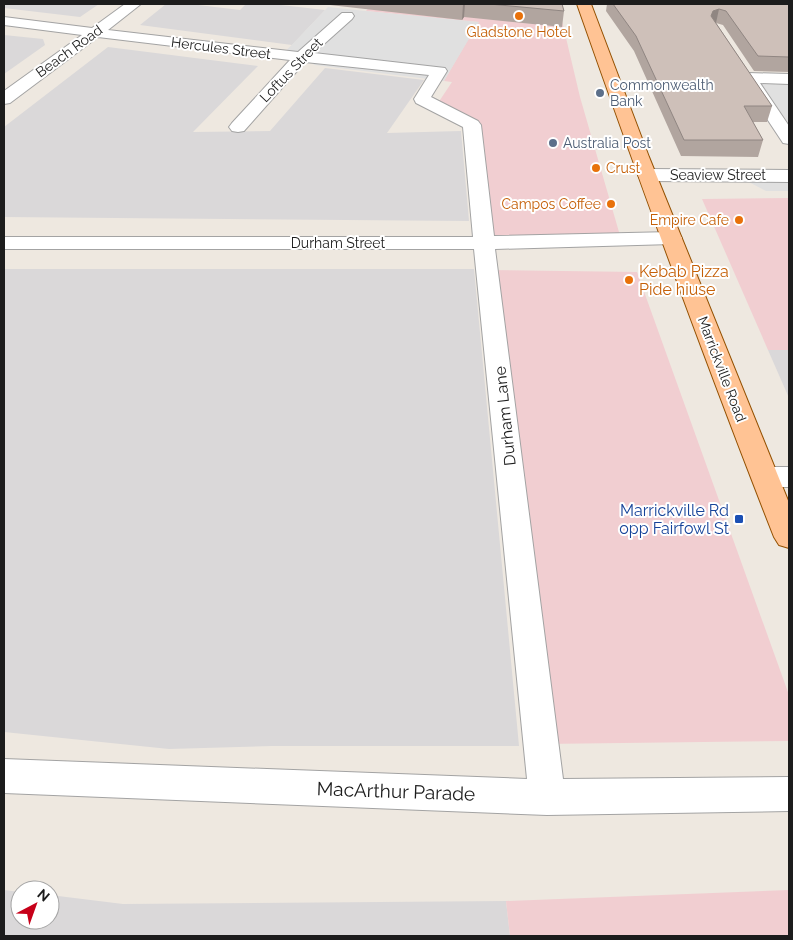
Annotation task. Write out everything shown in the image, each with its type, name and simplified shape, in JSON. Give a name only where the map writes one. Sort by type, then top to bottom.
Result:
[{"type":"main road","name":"Marrickville Road","points":[[584,4],[647,174],[752,446],[778,478],[789,537]]},
{"type":"street","name":"Beach Road","points":[[4,99],[134,4]]},
{"type":"street","name":"Loftus Street","points":[[238,127],[301,57],[347,16]]},
{"type":"street","name":"Hercules Street","points":[[4,21],[301,57],[439,71]]},
{"type":"street","points":[[738,64],[789,139]]},
{"type":"street","name":"Durham Lane","points":[[439,71],[422,99],[472,125],[547,797]]},
{"type":"street","points":[[748,78],[789,79]]},
{"type":"street","name":"Seaview Street","points":[[647,174],[789,176]]},
{"type":"street","name":"Durham Street","points":[[4,243],[484,243],[672,238]]},
{"type":"street","name":"MacArthur Parade","points":[[4,776],[547,797],[789,794]]},
{"type":"shaded area","points":[[4,4],[99,4],[80,17],[4,8]]},
{"type":"shaded area","points":[[166,4],[190,4],[240,10],[246,4],[272,4],[325,10],[292,45],[140,25]]},
{"type":"shaded area","points":[[372,4],[558,4],[580,97],[621,239],[484,243],[472,125],[436,106],[452,82],[444,81],[478,22],[366,11]]},
{"type":"shaded area","points":[[328,7],[479,22],[444,81],[315,65],[301,57],[282,55]]},
{"type":"shaded area","points":[[4,35],[43,39],[45,45],[4,74]]},
{"type":"shaded area","points":[[108,47],[258,66],[193,132],[270,131],[325,68],[424,80],[387,133],[461,131],[469,221],[4,217],[4,127]]},
{"type":"shaded area","points":[[759,81],[789,82],[789,124]]},
{"type":"shaded area","points":[[747,181],[789,181],[789,191],[766,191]]},
{"type":"shaded area","points":[[789,198],[789,350],[768,350],[702,199]]},
{"type":"shaded area","points":[[4,269],[474,269],[519,746],[272,746],[169,749],[4,732]]},
{"type":"shaded area","points":[[488,270],[637,272],[789,695],[789,741],[542,744]]},
{"type":"shaded area","points":[[768,350],[789,350],[789,398]]},
{"type":"shaded area","points":[[4,890],[10,891],[10,930],[60,930],[60,896],[123,904],[506,901],[510,936],[4,936]]},
{"type":"shaded area","points":[[789,890],[789,936],[510,936],[506,901]]},
{"type":"building","points":[[489,4],[562,4],[564,11]]},
{"type":"building","points":[[613,4],[789,4],[789,57],[758,56],[726,11],[719,9],[713,11],[711,16],[772,106],[744,106],[763,140],[684,140],[636,36]]},
{"type":"place","name":"Gladstone Hotel","points":[[519,16]]},
{"type":"place","name":"Commonwealth Bank","points":[[600,93]]},
{"type":"place","name":"Australia Post","points":[[553,143]]},
{"type":"place","name":"Crust","points":[[596,168]]},
{"type":"place","name":"Campos Coffee","points":[[611,204]]},
{"type":"place","name":"Empire Cafe","points":[[739,220]]},
{"type":"place","name":"Kebab Pizza Pide hiuse","points":[[629,280]]},
{"type":"place","name":"Marrickville Rd opp Fairfowl St","points":[[739,519]]}]
